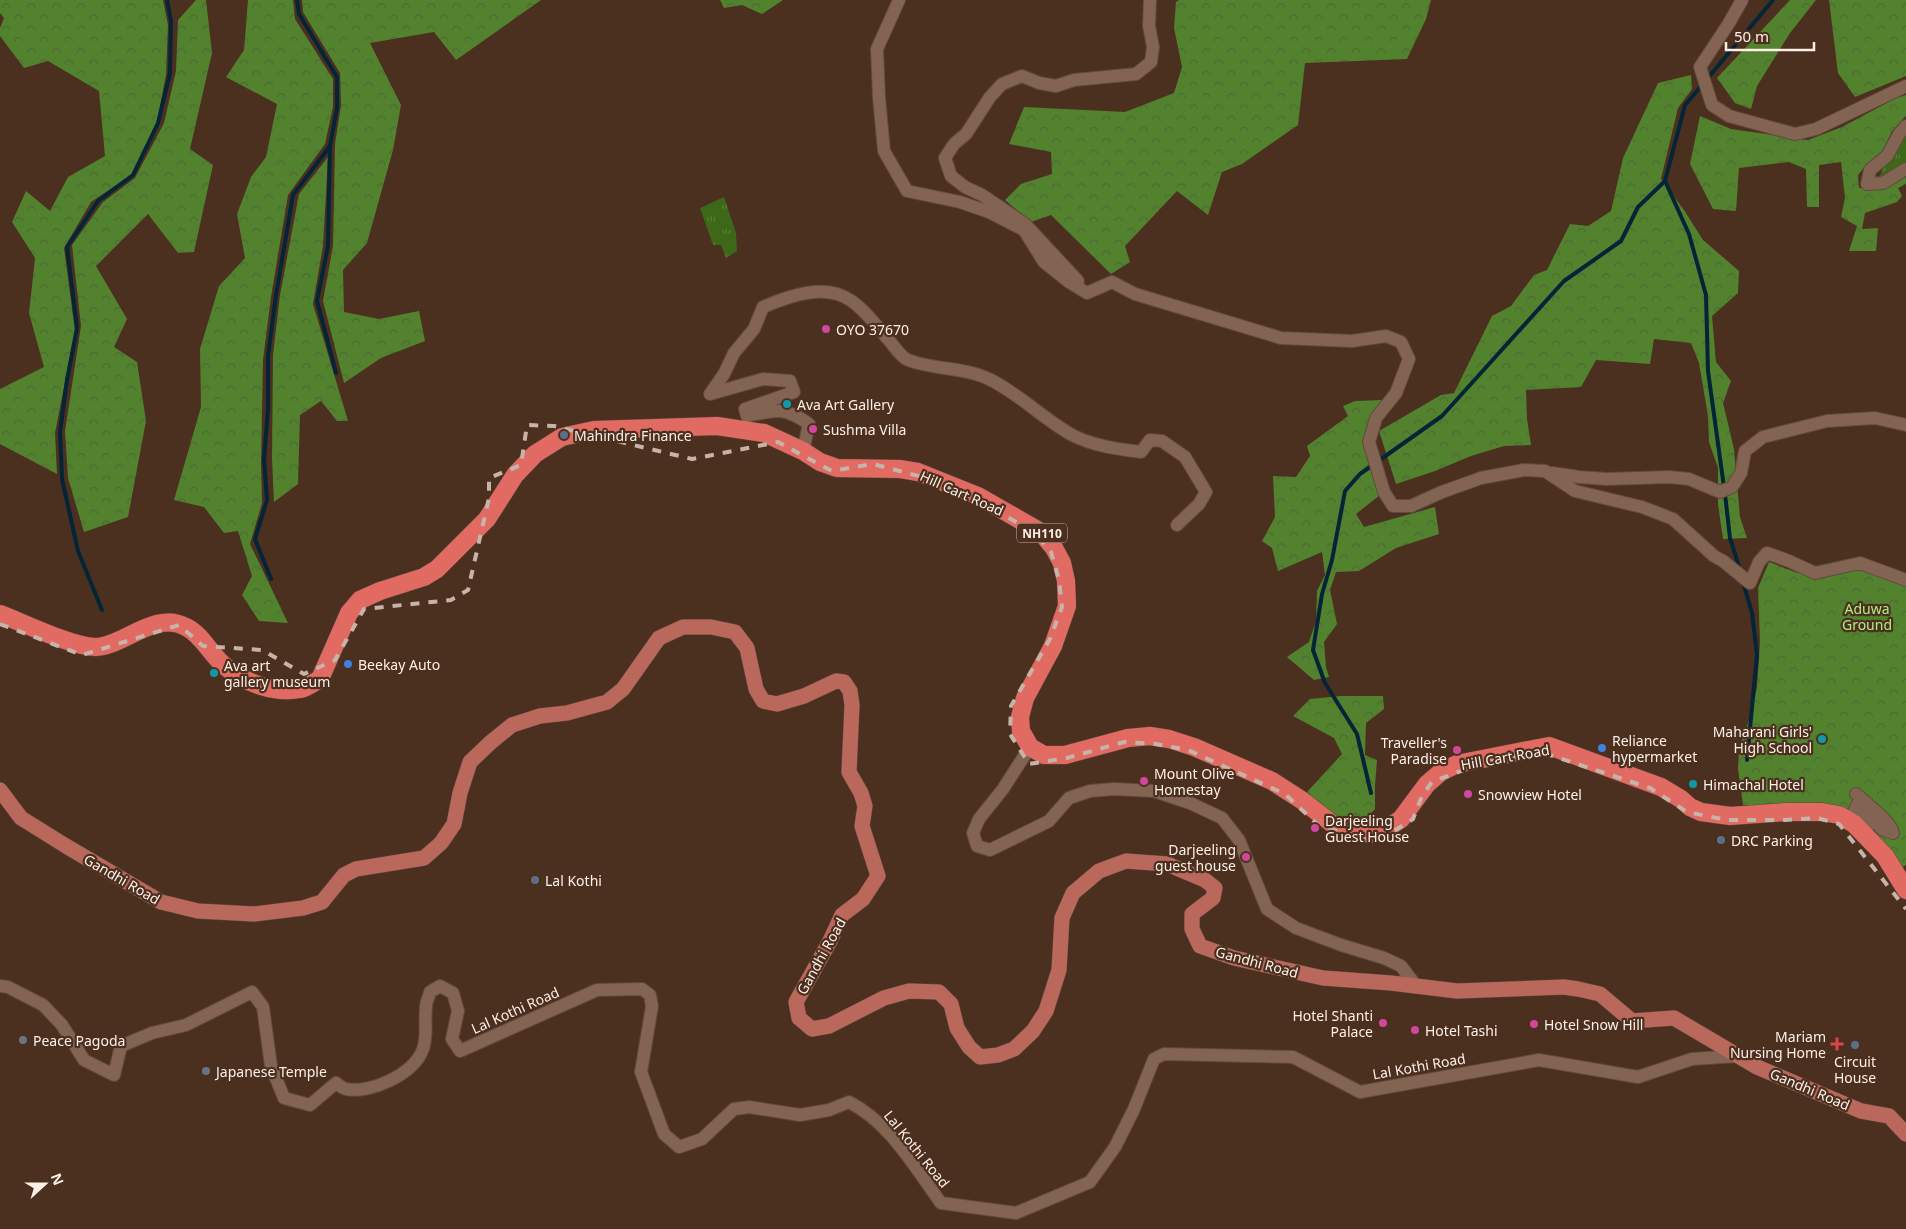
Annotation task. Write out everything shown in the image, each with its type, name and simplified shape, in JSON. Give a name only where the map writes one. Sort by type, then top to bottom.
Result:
[{"type":"highway","name":"Hill Cart Road","points":[[0,614],[82,646],[99,647],[143,628],[172,623],[186,626],[197,635],[226,667],[255,685],[279,689],[300,689],[320,679],[349,613],[360,600],[380,591],[424,577],[437,569],[487,518],[514,475],[535,454],[562,437],[594,430],[717,426],[764,433],[803,451],[820,462],[837,468],[900,468],[918,472],[978,496],[1041,532],[1054,548],[1062,563],[1066,581],[1067,606],[1053,646],[1025,698],[1020,716],[1021,731],[1030,747],[1044,755],[1065,755],[1128,738],[1150,736],[1169,739],[1194,747],[1272,781],[1304,801],[1334,825],[1370,834],[1386,829],[1401,819],[1427,784],[1441,772],[1457,764],[1549,746],[1661,787],[1690,807],[1701,812],[1730,816],[1795,812],[1822,812],[1839,815],[1854,824],[1879,851],[1904,887]]},
{"type":"main road","name":"Gandhi Road","points":[[0,790],[21,818],[161,902],[198,911],[254,914],[303,908],[322,902],[344,876],[356,869],[424,858],[441,843],[454,824],[460,793],[470,762],[490,742],[512,725],[540,716],[566,713],[607,702],[623,689],[659,638],[684,627],[711,627],[735,632],[747,648],[756,690],[763,701],[777,704],[804,696],[836,681],[844,682],[850,692],[852,705],[849,772],[861,793],[865,806],[862,826],[878,876],[864,900],[842,915],[830,941],[796,1002],[799,1018],[812,1029],[829,1026],[884,998],[909,991],[940,992],[951,1004],[957,1028],[968,1047],[980,1057],[998,1055],[1014,1049],[1033,1031],[1046,1011],[1059,970],[1062,918],[1073,893],[1099,871],[1126,861],[1167,864],[1205,880],[1215,888],[1213,898],[1192,914],[1192,929],[1200,946],[1234,958],[1322,978],[1391,983],[1457,991],[1564,987],[1600,994],[1632,1021],[1674,1018],[1757,1067],[1861,1110],[1889,1116],[1906,1134]]},
{"type":"street","points":[[899,0],[877,48],[879,97],[884,151],[907,192],[960,202],[989,212],[1024,230],[1044,262],[1069,282],[1087,293]]},
{"type":"street","points":[[1087,293],[1025,224],[982,195],[965,188],[951,176],[945,158],[954,144],[966,134],[990,97],[1002,84],[1022,76],[1040,83],[1056,86],[1074,80],[1136,74],[1151,62],[1153,47],[1148,26],[1150,0]]},
{"type":"street","points":[[1742,0],[1700,68],[1712,106],[1729,116],[1796,134],[1816,128],[1906,86]]},
{"type":"street","points":[[1906,126],[1899,134],[1887,156],[1870,170],[1867,184],[1883,183],[1906,169]]},
{"type":"street","points":[[1087,293],[1112,282],[1135,294],[1281,338],[1352,341],[1386,336],[1400,342],[1409,359],[1396,393],[1376,418],[1369,442],[1384,492],[1393,506],[1411,506],[1481,478],[1524,470],[1607,479],[1669,477],[1689,479],[1726,490],[1741,473],[1745,451],[1763,437],[1827,421],[1875,418],[1906,425]]},
{"type":"street","points":[[803,451],[809,424],[793,413],[775,411],[747,416],[745,409],[794,392],[790,381],[763,378],[710,394],[724,374],[734,353],[754,329],[763,307],[807,292],[827,292],[850,300],[871,320],[906,360],[986,378],[1006,387],[1075,436],[1109,447],[1141,452],[1150,440],[1162,441],[1185,457],[1206,492],[1199,504],[1177,525]]},
{"type":"street","points":[[1545,472],[1576,491],[1642,507],[1673,519],[1714,556],[1750,583],[1759,562],[1767,554],[1789,561],[1815,573],[1860,563],[1906,580]]},
{"type":"street","points":[[1030,747],[1003,788],[979,819],[972,833],[976,846],[990,850],[1020,836],[1049,821],[1069,798],[1090,791],[1114,789],[1154,792],[1190,803],[1222,818],[1240,840],[1267,909],[1296,928],[1341,946],[1384,958],[1401,966],[1417,987]]},
{"type":"street","points":[[1856,794],[1893,828],[1893,833],[1882,829],[1857,805],[1854,812],[1897,866],[1904,887]]},
{"type":"street","name":"Lal Kothi Road","points":[[0,986],[8,987],[43,1005],[62,1025],[84,1060],[114,1075],[121,1046],[152,1033],[186,1025],[252,992],[264,1007],[270,1066],[284,1098],[310,1105],[336,1083],[344,1089],[364,1089],[392,1081],[408,1068],[422,1050],[427,1026],[426,1006],[430,992],[440,986],[453,993],[456,1002],[458,1011],[452,1039],[460,1051],[598,990],[642,989],[650,995],[652,1006],[641,1072],[664,1134],[679,1147],[702,1139],[734,1110],[749,1107],[800,1115],[829,1110],[849,1102],[864,1110],[886,1128],[941,1203],[1016,1213],[1090,1182],[1115,1147],[1134,1109],[1154,1059],[1164,1054],[1293,1057],[1360,1092],[1539,1060],[1638,1078],[1692,1059],[1738,1056]]},
{"type":"green space","points":[[0,0],[163,0],[168,25],[166,75],[156,126],[131,175],[91,202],[64,248],[75,331],[55,433],[57,474],[0,444],[0,389],[44,367],[29,313],[35,258],[12,222],[26,191],[50,211],[68,177],[105,156],[99,91],[48,61],[24,68],[0,36],[0,28],[4,18],[0,13]]},
{"type":"green space","points":[[196,0],[206,0],[212,53],[190,149],[213,165],[194,252],[178,253],[148,214],[96,266],[127,319],[114,347],[137,362],[146,421],[128,517],[84,532],[68,478],[65,431],[81,326],[72,245],[103,202],[135,178],[164,123],[176,71],[178,20]]},
{"type":"green space","points":[[248,0],[293,0],[295,19],[333,79],[333,107],[325,144],[288,195],[271,297],[263,360],[262,503],[250,544],[288,623],[259,621],[242,595],[252,576],[238,531],[224,533],[204,507],[174,500],[201,407],[200,349],[219,286],[245,258],[237,214],[251,177],[266,157],[277,104],[226,77],[244,50]]},
{"type":"green space","points":[[302,0],[541,0],[456,60],[434,32],[370,43],[401,105],[393,150],[367,243],[343,270],[344,312],[379,319],[419,311],[425,341],[381,358],[344,383],[323,301],[333,246],[335,144],[341,105],[340,73],[303,12]]},
{"type":"green space","points":[[720,0],[783,0],[762,14],[742,5],[724,8]]},
{"type":"green space","points":[[1179,0],[1431,0],[1426,19],[1407,59],[1305,63],[1298,125],[1242,164],[1222,172],[1208,215],[1177,191],[1125,246],[1130,262],[1111,274],[1051,215],[1031,222],[1005,200],[1021,184],[1052,174],[1051,152],[1009,144],[1024,107],[1125,112],[1174,93],[1182,67],[1174,28],[1176,2]]},
{"type":"green space","points":[[1790,0],[1816,0],[1790,33],[1757,86],[1751,109],[1735,103],[1717,78]]},
{"type":"green space","points":[[1829,0],[1906,0],[1906,76],[1855,97],[1838,73]]},
{"type":"green space","points":[[1691,75],[1692,89],[1678,108],[1661,179],[1703,240],[1739,271],[1738,293],[1712,316],[1716,362],[1731,381],[1723,403],[1734,449],[1740,517],[1747,538],[1723,539],[1718,504],[1718,468],[1709,442],[1708,416],[1699,363],[1691,343],[1654,339],[1650,364],[1596,360],[1581,387],[1526,390],[1527,419],[1531,445],[1504,446],[1471,456],[1396,484],[1379,431],[1441,395],[1454,393],[1492,316],[1511,306],[1534,275],[1547,270],[1570,224],[1588,226],[1611,211],[1623,158],[1658,83]]},
{"type":"green space","points":[[1906,95],[1906,116],[1892,131],[1883,150],[1858,175],[1859,188],[1884,189],[1906,177],[1906,184],[1898,188],[1902,196],[1897,202],[1865,213],[1862,229],[1878,228],[1876,251],[1849,251],[1857,226],[1841,217],[1845,198],[1841,162],[1819,165],[1819,207],[1807,207],[1806,169],[1789,162],[1739,168],[1736,211],[1713,209],[1690,164],[1700,116],[1731,129],[1808,140],[1842,127],[1896,98]]},
{"type":"green space","points":[[1906,135],[1906,164],[1879,179],[1883,167],[1894,156]]},
{"type":"green space","points":[[328,157],[323,246],[313,304],[348,421],[337,421],[321,401],[300,415],[298,484],[274,502],[272,459],[273,355],[280,295],[299,194]]},
{"type":"green space","points":[[724,197],[736,233],[737,251],[726,258],[721,245],[713,245],[700,208]]},
{"type":"green space","points":[[1382,400],[1372,416],[1380,495],[1356,514],[1364,527],[1435,507],[1439,534],[1396,548],[1359,571],[1336,572],[1330,590],[1337,624],[1324,642],[1326,667],[1329,677],[1314,680],[1287,657],[1309,642],[1316,621],[1317,591],[1325,575],[1322,552],[1278,571],[1272,548],[1262,541],[1275,517],[1273,476],[1296,477],[1310,456],[1307,446],[1348,416],[1343,406],[1355,401]]},
{"type":"green space","name":"Maharani Girls' High School","points":[[1769,562],[1795,572],[1816,577],[1861,568],[1906,586],[1906,865],[1903,867],[1883,842],[1849,814],[1743,805],[1738,769],[1739,750],[1751,714],[1757,687],[1760,642],[1758,588]]},
{"type":"green space","points":[[1341,696],[1383,696],[1384,709],[1366,723],[1365,755],[1377,760],[1375,809],[1362,822],[1333,819],[1307,792],[1342,754],[1334,738],[1293,716],[1310,699]]},
{"type":"waterway","points":[[102,610],[78,551],[62,479],[60,432],[77,328],[67,247],[98,201],[133,175],[158,123],[170,73],[171,21],[167,0]]},
{"type":"waterway","points":[[297,0],[299,14],[337,77],[337,108],[330,146],[328,246],[317,301],[336,373]]},
{"type":"waterway","points":[[1707,79],[1773,0]]},
{"type":"waterway","points":[[1703,84],[1685,105],[1665,181],[1689,234],[1706,295],[1708,371],[1724,487]]},
{"type":"waterway","points":[[271,579],[255,539],[267,500],[264,459],[268,409],[268,356],[276,295],[293,195],[330,146]]},
{"type":"waterway","points":[[1371,793],[1357,734],[1325,683],[1313,650],[1322,594],[1332,560],[1345,491],[1360,474],[1442,416],[1564,281],[1621,241],[1638,207],[1665,181]]},
{"type":"waterway","points":[[1725,494],[1730,538],[1740,570]]},
{"type":"waterway","points":[[1743,582],[1752,613],[1757,655],[1747,760]]},
{"type":"railway","points":[[0,624],[82,655],[179,625],[203,646],[262,650],[304,674],[335,660],[364,609],[451,600],[468,590],[489,498],[489,478],[521,465],[527,425],[554,426],[692,459],[778,442],[832,471],[873,464],[930,479],[977,500],[1034,532],[1051,552],[1059,580],[1062,607],[1050,639],[1011,706],[1010,734],[1029,764],[1067,758],[1124,742],[1156,744],[1188,750],[1285,794],[1318,825],[1375,843],[1413,819],[1422,796],[1432,782],[1503,758],[1550,755],[1650,788],[1687,812],[1727,820],[1817,818],[1839,824],[1906,909]]},
{"type":"place","name":"OYO 37670","points":[[826,329]]},
{"type":"place","name":"Ava Art Gallery","points":[[787,404]]},
{"type":"place","name":"Sushma Villa","points":[[813,429]]},
{"type":"place","name":"Mahindra Finance","points":[[564,435]]},
{"type":"place","name":"Beekay Auto","points":[[348,664]]},
{"type":"place","name":"Ava art gallery museum","points":[[214,673]]},
{"type":"place","name":"Maharani Girls' High School","points":[[1822,739]]},
{"type":"place","name":"Reliance hypermarket","points":[[1602,748]]},
{"type":"place","name":"Traveller's Paradise","points":[[1457,750]]},
{"type":"place","name":"Mount Olive Homestay","points":[[1144,781]]},
{"type":"place","name":"Himachal Hotel","points":[[1693,784]]},
{"type":"place","name":"Snowview Hotel","points":[[1468,794]]},
{"type":"place","name":"Darjeeling Guest House","points":[[1315,828]]},
{"type":"place","name":"DRC Parking","points":[[1721,840]]},
{"type":"place","name":"Darjeeling guest house","points":[[1246,857]]},
{"type":"place","name":"Lal Kothi","points":[[535,880]]},
{"type":"place","name":"Hotel Shanti Palace","points":[[1383,1023]]},
{"type":"place","name":"Hotel Snow Hill","points":[[1534,1024]]},
{"type":"place","name":"Hotel Tashi","points":[[1415,1030]]},
{"type":"place","name":"Peace Pagoda","points":[[23,1040]]},
{"type":"place","name":"Mariam Nursing Home","points":[[1837,1044]]},
{"type":"place","name":"Circuit House","points":[[1855,1045]]},
{"type":"place","name":"Japanese Temple","points":[[206,1071]]},
{"type":"park label","name":"Aduwa Ground","points":[[1867,616]]}]
